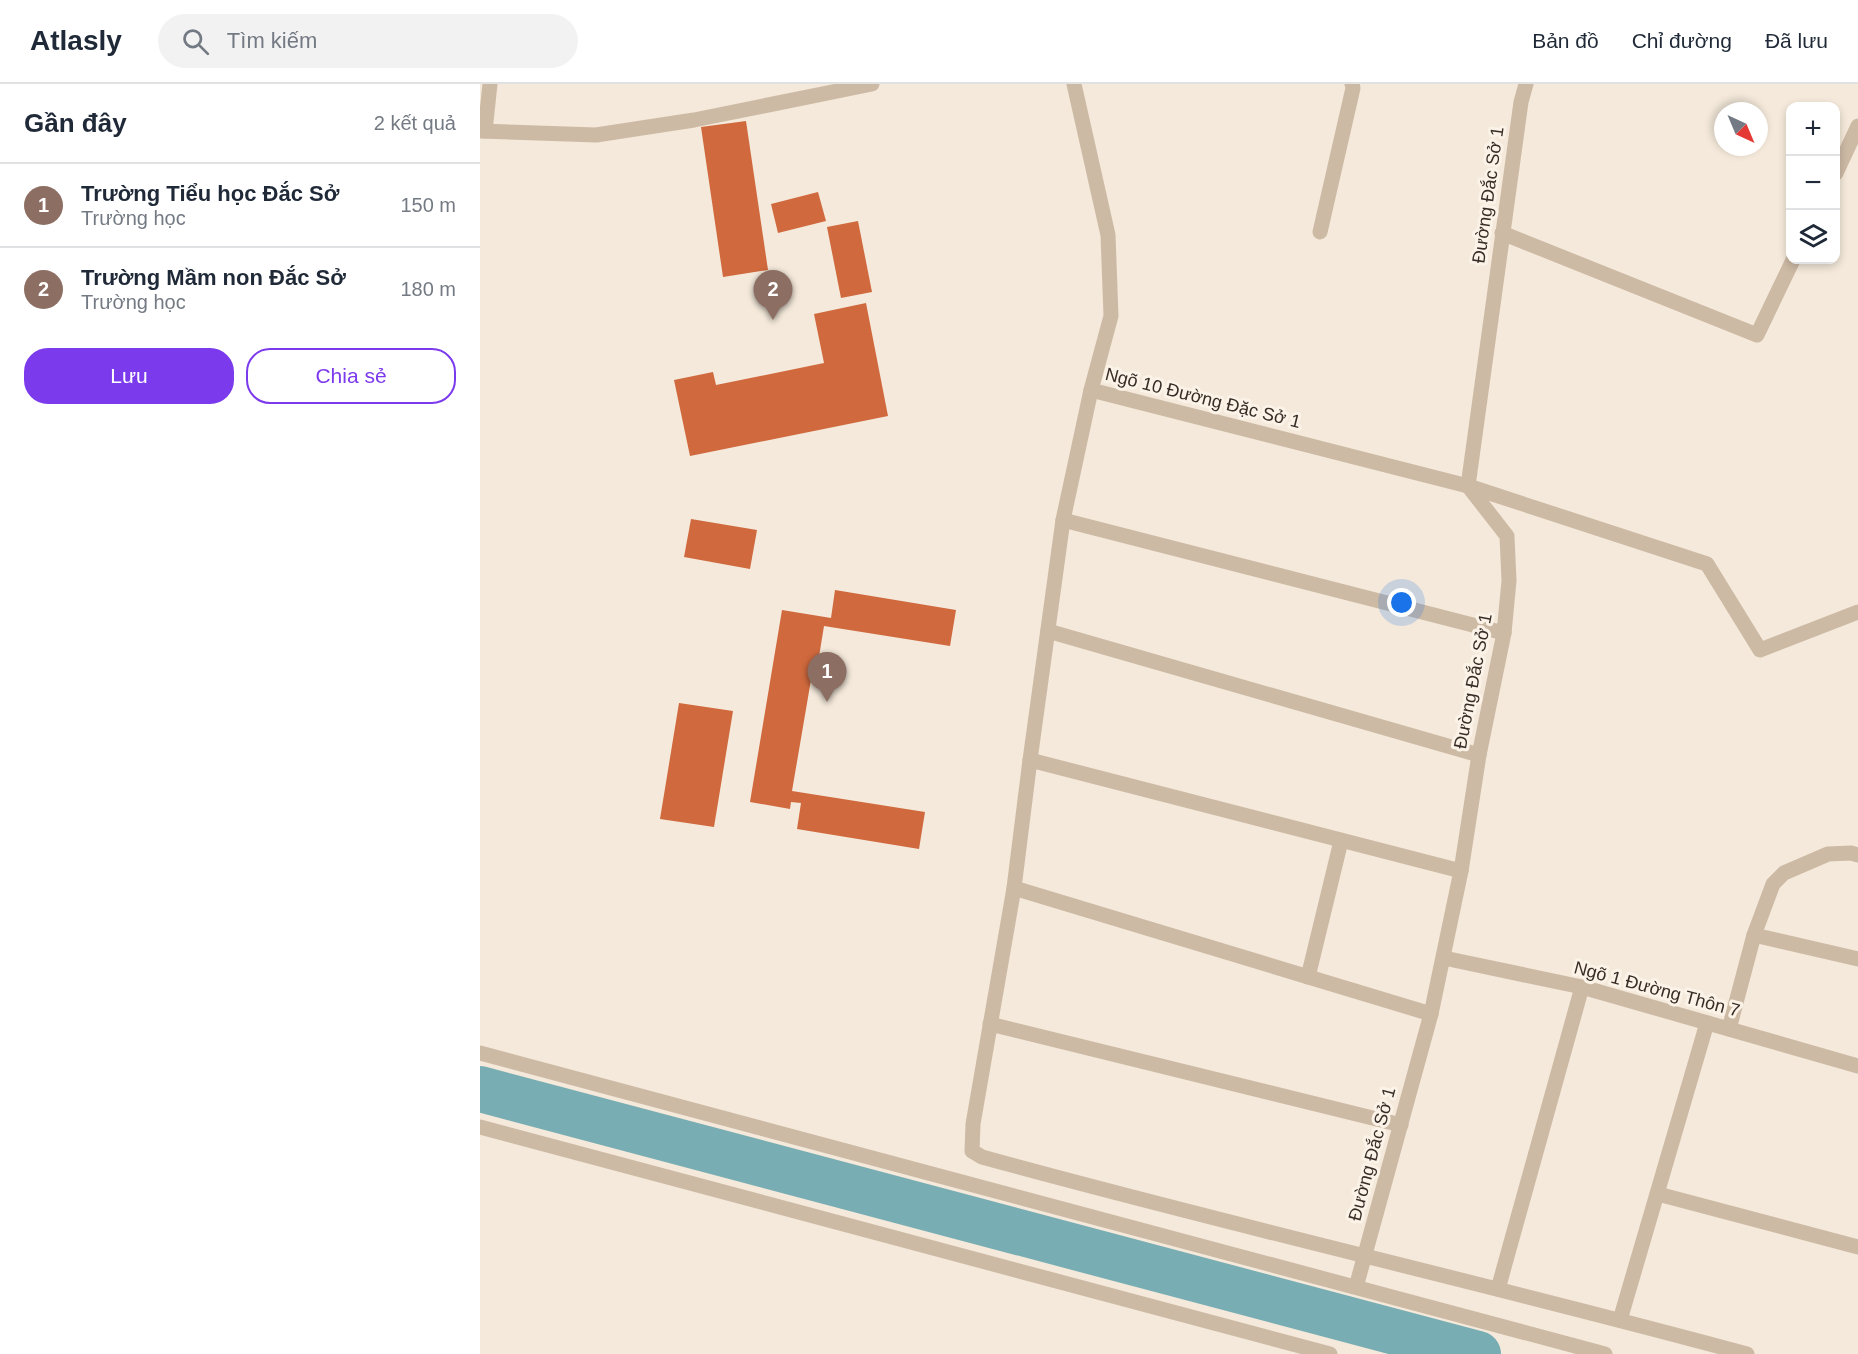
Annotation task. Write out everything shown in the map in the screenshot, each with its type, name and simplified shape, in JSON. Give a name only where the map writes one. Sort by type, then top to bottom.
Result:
[{"type":"street","points":[[490,84],[483,131],[596,135],[694,120],[872,84]]},
{"type":"street","name":"Ngõ 10 Đường Đặc Sở 1","points":[[1074,84],[1108,236],[1111,316],[1091,390],[1468,486],[1707,564],[1760,650],[1858,612]]},
{"type":"street","points":[[1320,232],[1353,88],[1352,84]]},
{"type":"street","name":"Đường Đắc Sở 1","points":[[1356,1287],[1431,1014],[1444,958],[1461,872],[1479,755],[1504,633],[1509,581],[1507,536],[1468,486],[1521,102],[1526,84]]},
{"type":"street","points":[[1840,164],[1858,126]]},
{"type":"street","points":[[1503,233],[1757,335],[1791,264]]},
{"type":"street","points":[[1091,390],[1063,520],[1014,888],[973,1124],[972,1151],[982,1157],[1747,1354]]},
{"type":"street","points":[[1063,520],[1504,633]]},
{"type":"street","points":[[1048,632],[1479,755]]},
{"type":"street","points":[[1030,760],[1461,872]]},
{"type":"street","points":[[1308,977],[1341,841]]},
{"type":"street","points":[[1729,1029],[1754,935],[1773,884],[1784,873],[1828,854],[1858,855]]},
{"type":"street","points":[[1014,888],[1431,1014]]},
{"type":"street","points":[[1754,935],[1858,958]]},
{"type":"street","name":"Ngõ 1 Đường Thôn 7","points":[[1444,958],[1581,987],[1858,1066]]},
{"type":"street","points":[[1498,1289],[1581,987]]},
{"type":"street","points":[[1620,1320],[1707,1023]]},
{"type":"street","points":[[990,1024],[1401,1125]]},
{"type":"street","points":[[480,1053],[1605,1354]]},
{"type":"street","points":[[480,1127],[1330,1354]]},
{"type":"street","points":[[1658,1194],[1858,1247]]},
{"type":"building","points":[[746,121],[768,270],[723,277],[701,127]]},
{"type":"building","points":[[818,192],[826,221],[778,233],[771,204]]},
{"type":"building","points":[[858,221],[872,292],[841,298],[827,227]]},
{"type":"building","points":[[866,303],[888,416],[690,456],[674,380],[713,372],[716,385],[824,363],[814,314]]},
{"type":"building","points":[[691,519],[757,530],[750,569],[684,557]]},
{"type":"building","points":[[835,590],[956,610],[950,646],[824,626],[816,675],[812,674],[792,791],[925,812],[919,849],[797,829],[801,803],[791,802],[790,809],[750,802],[782,610],[831,618]]},
{"type":"building","points":[[679,703],[733,711],[714,827],[660,819]]},
{"type":"waterway","points":[[480,1089],[1478,1354]]},
{"type":"place","name":"Trường Mầm non Đắc Sở","points":[[773,320]]},
{"type":"place","name":"Trường Tiểu học Đắc Sở","points":[[827,702]]}]
